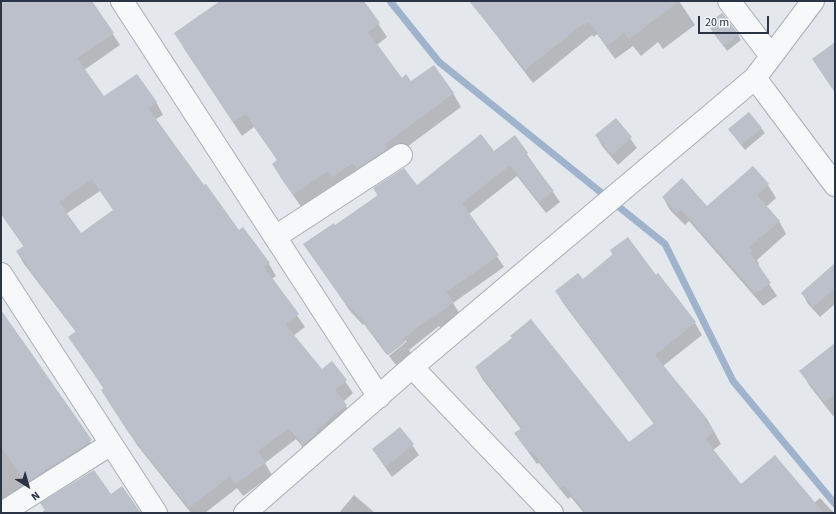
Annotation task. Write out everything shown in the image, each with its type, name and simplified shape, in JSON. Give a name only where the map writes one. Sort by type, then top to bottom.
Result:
[{"type":"street","points":[[122,1],[379,396]]},
{"type":"street","points":[[729,1],[771,56]]},
{"type":"street","points":[[245,513],[412,367],[587,219],[635,181],[755,78],[813,1]]},
{"type":"street","points":[[755,78],[835,185]]},
{"type":"street","points":[[276,237],[401,155]]},
{"type":"street","points":[[1,274],[156,513]]},
{"type":"street","points":[[412,367],[552,513]]},
{"type":"street","points":[[2,513],[111,444]]},
{"type":"building","points":[[1,1],[92,1],[114,33],[77,58],[104,96],[137,74],[157,102],[148,108],[239,230],[243,227],[270,263],[264,267],[299,314],[285,324],[322,369],[332,361],[347,380],[335,390],[347,405],[316,430],[318,432],[303,445],[289,428],[258,451],[266,463],[235,484],[230,476],[189,508],[128,432],[101,390],[104,388],[68,337],[76,331],[16,251],[24,246],[1,214]],"holes":[[[92,179],[113,210],[81,233],[59,202]]]},
{"type":"building","points":[[220,1],[364,1],[380,23],[368,32],[402,78],[406,74],[411,81],[434,65],[454,93],[385,144],[388,148],[357,169],[353,163],[332,177],[328,171],[293,195],[272,164],[277,160],[246,114],[233,122],[174,33]]},
{"type":"building","points":[[469,1],[679,1],[629,39],[624,33],[607,46],[589,22],[585,25],[584,23],[525,70]]},
{"type":"building","points":[[722,13],[739,35],[723,46],[707,24]]},
{"type":"building","points":[[835,42],[835,92],[812,59]]},
{"type":"building","points":[[749,112],[762,128],[741,145],[728,129]]},
{"type":"building","points":[[616,118],[632,137],[612,155],[595,135]]},
{"type":"building","points":[[481,134],[494,151],[515,135],[528,153],[526,155],[554,191],[539,202],[510,165],[462,203],[499,255],[446,292],[454,302],[433,318],[432,316],[403,339],[405,342],[389,355],[357,314],[342,299],[303,244],[334,223],[335,225],[378,195],[373,188],[404,168],[417,185]]},
{"type":"building","points":[[753,166],[769,184],[757,195],[780,221],[749,247],[752,251],[750,253],[771,283],[755,293],[681,209],[677,213],[662,197],[682,178],[707,206]]},
{"type":"building","points":[[628,237],[656,275],[658,273],[696,322],[655,355],[707,419],[705,420],[714,431],[705,439],[741,484],[775,455],[824,513],[586,513],[564,485],[560,488],[532,451],[529,453],[514,433],[522,428],[475,367],[512,338],[510,336],[531,319],[629,442],[654,423],[555,291],[578,273],[583,279],[613,254],[610,250]]},
{"type":"building","points":[[835,263],[835,288],[813,307],[801,293]]},
{"type":"building","points":[[1,310],[92,440],[26,483],[1,447]]},
{"type":"building","points":[[835,343],[835,394],[824,402],[799,371]]},
{"type":"building","points":[[400,427],[414,444],[386,467],[372,449]]},
{"type":"building","points":[[94,470],[111,494],[122,486],[141,513],[47,513],[40,503]]},
{"type":"waterway","points":[[390,1],[439,62],[665,244],[733,381],[835,504]]}]
